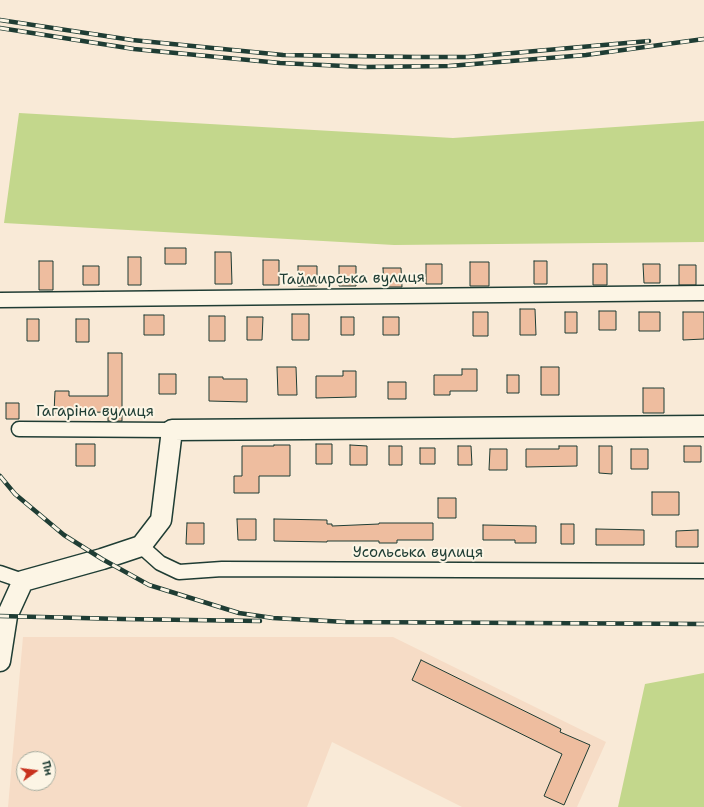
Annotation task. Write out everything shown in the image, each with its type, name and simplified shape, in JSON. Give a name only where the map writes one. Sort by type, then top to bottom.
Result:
[{"type":"main road","points":[[0,660],[7,616],[22,581],[102,559],[141,546],[161,520],[172,430],[704,426]]},
{"type":"street","name":"Таймирська вулиця","points":[[0,300],[704,293]]},
{"type":"street","name":"Гагаріна вулиця","points":[[19,429],[172,430]]},
{"type":"street","name":"Усольська вулиця","points":[[141,546],[160,563],[179,572],[222,569],[704,571]]},
{"type":"street","points":[[0,573],[22,581]]},
{"type":"shaded area","points":[[23,637],[393,637],[606,742],[577,807],[462,807],[332,742],[307,807],[8,807]]},
{"type":"green space","points":[[19,113],[453,138],[704,121],[704,242],[394,245],[4,223]]},
{"type":"green space","points":[[704,673],[704,807],[618,807],[645,684]]},
{"type":"building","points":[[165,248],[186,248],[186,264],[165,264]]},
{"type":"building","points":[[215,252],[231,252],[232,284],[215,284]]},
{"type":"building","points":[[128,257],[141,257],[141,285],[128,285]]},
{"type":"building","points":[[263,260],[279,260],[279,285],[263,285]]},
{"type":"building","points":[[39,261],[53,261],[53,290],[39,290]]},
{"type":"building","points":[[534,261],[547,261],[547,284],[534,284]]},
{"type":"building","points":[[470,262],[489,262],[489,286],[470,286]]},
{"type":"building","points":[[426,264],[442,264],[442,284],[426,284]]},
{"type":"building","points":[[593,264],[607,264],[607,285],[593,285]]},
{"type":"building","points":[[643,264],[660,264],[660,283],[644,283]]},
{"type":"building","points":[[679,265],[696,265],[696,285],[679,285]]},
{"type":"building","points":[[83,266],[99,266],[99,285],[83,285]]},
{"type":"building","points":[[298,266],[317,266],[317,286],[298,286]]},
{"type":"building","points":[[339,266],[356,266],[356,286],[339,286]]},
{"type":"building","points":[[383,268],[401,268],[402,287],[384,287]]},
{"type":"building","points":[[520,309],[535,309],[536,335],[520,335]]},
{"type":"building","points":[[599,311],[616,311],[616,330],[599,330]]},
{"type":"building","points":[[473,312],[488,312],[488,336],[473,336]]},
{"type":"building","points":[[565,312],[577,312],[577,333],[565,333]]},
{"type":"building","points":[[639,312],[660,312],[660,331],[639,331]]},
{"type":"building","points":[[683,312],[704,312],[704,339],[683,340]]},
{"type":"building","points":[[292,314],[309,314],[309,340],[292,340]]},
{"type":"building","points":[[144,315],[164,315],[164,335],[144,335]]},
{"type":"building","points":[[209,316],[225,316],[225,341],[209,341]]},
{"type":"building","points":[[247,317],[263,317],[262,340],[247,340]]},
{"type":"building","points":[[341,317],[354,317],[354,335],[341,335]]},
{"type":"building","points":[[383,317],[399,317],[399,335],[383,335]]},
{"type":"building","points":[[27,319],[39,319],[39,341],[27,341]]},
{"type":"building","points":[[76,319],[89,319],[89,342],[76,342]]},
{"type":"building","points":[[108,353],[122,353],[122,421],[108,421],[108,412],[54,413],[55,391],[69,391],[69,396],[108,396]]},
{"type":"building","points":[[277,367],[296,367],[297,395],[278,395]]},
{"type":"building","points":[[541,367],[559,367],[559,395],[541,395]]},
{"type":"building","points":[[462,369],[477,369],[477,391],[450,391],[450,395],[434,395],[434,375],[462,375]]},
{"type":"building","points":[[343,371],[356,371],[356,397],[316,398],[316,376],[343,376]]},
{"type":"building","points":[[159,374],[176,374],[176,394],[159,394]]},
{"type":"building","points":[[507,375],[519,375],[519,393],[507,393]]},
{"type":"building","points":[[209,377],[223,377],[223,379],[247,379],[247,402],[209,401]]},
{"type":"building","points":[[388,382],[406,382],[406,399],[388,399]]},
{"type":"building","points":[[643,388],[664,388],[664,413],[643,413]]},
{"type":"building","points":[[6,403],[19,403],[19,419],[6,419]]},
{"type":"building","points":[[76,444],[95,444],[95,466],[76,466]]},
{"type":"building","points":[[316,444],[332,444],[332,464],[316,464]]},
{"type":"building","points":[[290,445],[290,476],[259,476],[259,493],[234,493],[234,476],[242,476],[242,446]]},
{"type":"building","points":[[350,445],[367,446],[367,465],[350,465]]},
{"type":"building","points":[[389,446],[402,446],[402,465],[389,465]]},
{"type":"building","points":[[458,446],[471,446],[472,465],[458,465]]},
{"type":"building","points":[[559,446],[577,446],[577,466],[526,467],[526,449],[559,449]]},
{"type":"building","points":[[599,446],[612,446],[612,474],[599,473]]},
{"type":"building","points":[[684,446],[701,446],[701,462],[684,462]]},
{"type":"building","points":[[420,448],[435,448],[435,464],[420,464]]},
{"type":"building","points":[[490,449],[507,449],[507,470],[489,470]]},
{"type":"building","points":[[631,449],[648,449],[648,469],[631,469]]},
{"type":"building","points":[[652,492],[679,492],[679,515],[652,515]]},
{"type":"building","points":[[438,498],[456,498],[456,518],[438,518]]},
{"type":"building","points":[[237,519],[256,519],[256,540],[238,540]]},
{"type":"building","points":[[274,519],[327,520],[327,524],[332,524],[332,526],[379,523],[433,523],[433,540],[397,540],[397,543],[379,543],[379,541],[274,541]]},
{"type":"building","points":[[187,523],[204,523],[204,544],[186,544]]},
{"type":"building","points":[[561,524],[574,524],[574,544],[561,544]]},
{"type":"building","points":[[483,525],[536,526],[536,543],[515,543],[515,540],[483,540]]},
{"type":"building","points":[[596,529],[644,530],[644,545],[596,545]]},
{"type":"building","points":[[698,530],[698,547],[676,547],[676,531]]},
{"type":"building","points":[[421,660],[561,729],[560,732],[590,745],[564,805],[544,796],[562,754],[412,680]]},
{"type":"railway","points":[[0,20],[132,40],[283,55],[468,57],[649,41]]},
{"type":"railway","points":[[0,28],[134,49],[280,63],[365,67],[449,66],[586,55],[704,39]]},
{"type":"railway","points":[[0,476],[15,494],[64,535],[102,559],[149,585],[239,613],[273,618],[346,622],[704,624]]},
{"type":"railway","points":[[0,616],[260,621]]}]
